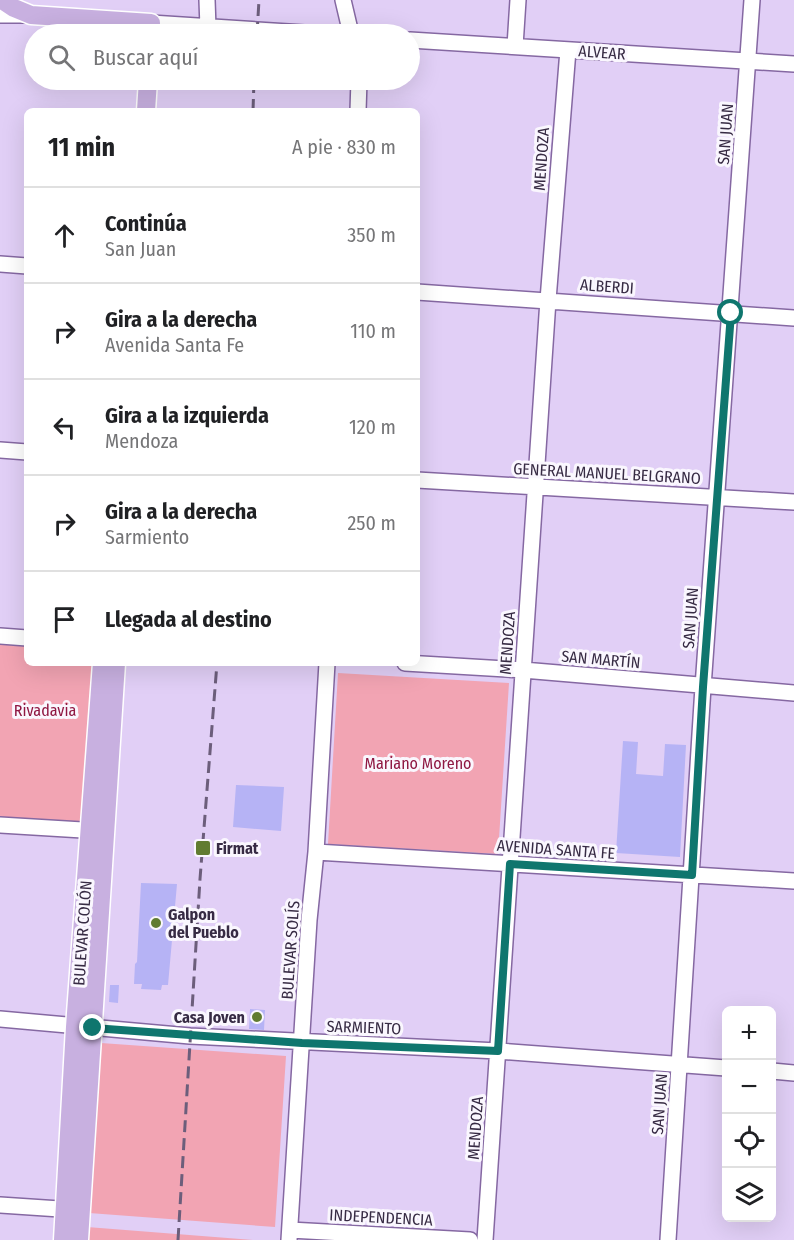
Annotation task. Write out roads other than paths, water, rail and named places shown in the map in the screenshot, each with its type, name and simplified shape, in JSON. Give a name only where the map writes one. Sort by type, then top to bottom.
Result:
[{"type":"main road","points":[[2,0],[31,15],[108,24]]},
{"type":"main road","points":[[146,108],[147,90]]},
{"type":"main road","name":"BULEVAR COLÓN","points":[[63,1240],[73,1210],[97,831],[102,666]]},
{"type":"main road","name":"BULEVAR COLÓN","points":[[97,831],[116,666]]},
{"type":"main road","name":"BULEVAR COLÓN","points":[[73,1210],[80,1240]]},
{"type":"street","points":[[207,0],[208,24]]},
{"type":"street","points":[[343,0],[349,24]]},
{"type":"street","points":[[515,46],[518,0]]},
{"type":"street","name":"SAN JUAN","points":[[668,1240],[703,687],[752,0]]},
{"type":"street","points":[[0,15],[31,15]]},
{"type":"street","name":"ALVEAR","points":[[420,41],[794,64]]},
{"type":"street","name":"MENDOZA","points":[[485,1240],[548,300],[568,50]]},
{"type":"street","points":[[358,108],[359,90]]},
{"type":"street","points":[[0,264],[24,266]]},
{"type":"street","name":"ALBERDI","points":[[420,292],[794,318]]},
{"type":"street","points":[[0,450],[24,452]]},
{"type":"street","name":"GENERAL MANUEL BELGRANO","points":[[420,480],[794,502]]},
{"type":"street","points":[[0,636],[24,638]]},
{"type":"street","name":"SAN MARTÍN","points":[[420,664],[523,670],[794,693]]},
{"type":"street","name":"BULEVAR SOLÍS","points":[[290,1235],[327,666]]},
{"type":"street","points":[[0,825],[97,831]]},
{"type":"street","name":"AVENIDA SANTA FE","points":[[316,852],[794,881]]},
{"type":"street","name":"SARMIENTO","points":[[0,1019],[302,1043],[498,1051],[722,1068]]},
{"type":"street","points":[[776,1071],[794,1073]]},
{"type":"street","points":[[0,1205],[73,1210]]},
{"type":"street","name":"INDEPENDENCIA","points":[[290,1235],[471,1240]]},
{"type":"railway","points":[[258,24],[259,0]]},
{"type":"railway","points":[[253,108],[254,90]]},
{"type":"railway","points":[[178,1240],[200,879],[217,666]]},
{"type":"place","name":"Firmat","points":[[203,848]]},
{"type":"place","name":"Galpon del Pueblo","points":[[156,923]]},
{"type":"place","name":"Casa Joven","points":[[257,1017]]},
{"type":"park label","name":"Rivadavia","points":[[45,710]]},
{"type":"park label","name":"Mariano Moreno","points":[[418,763]]}]
